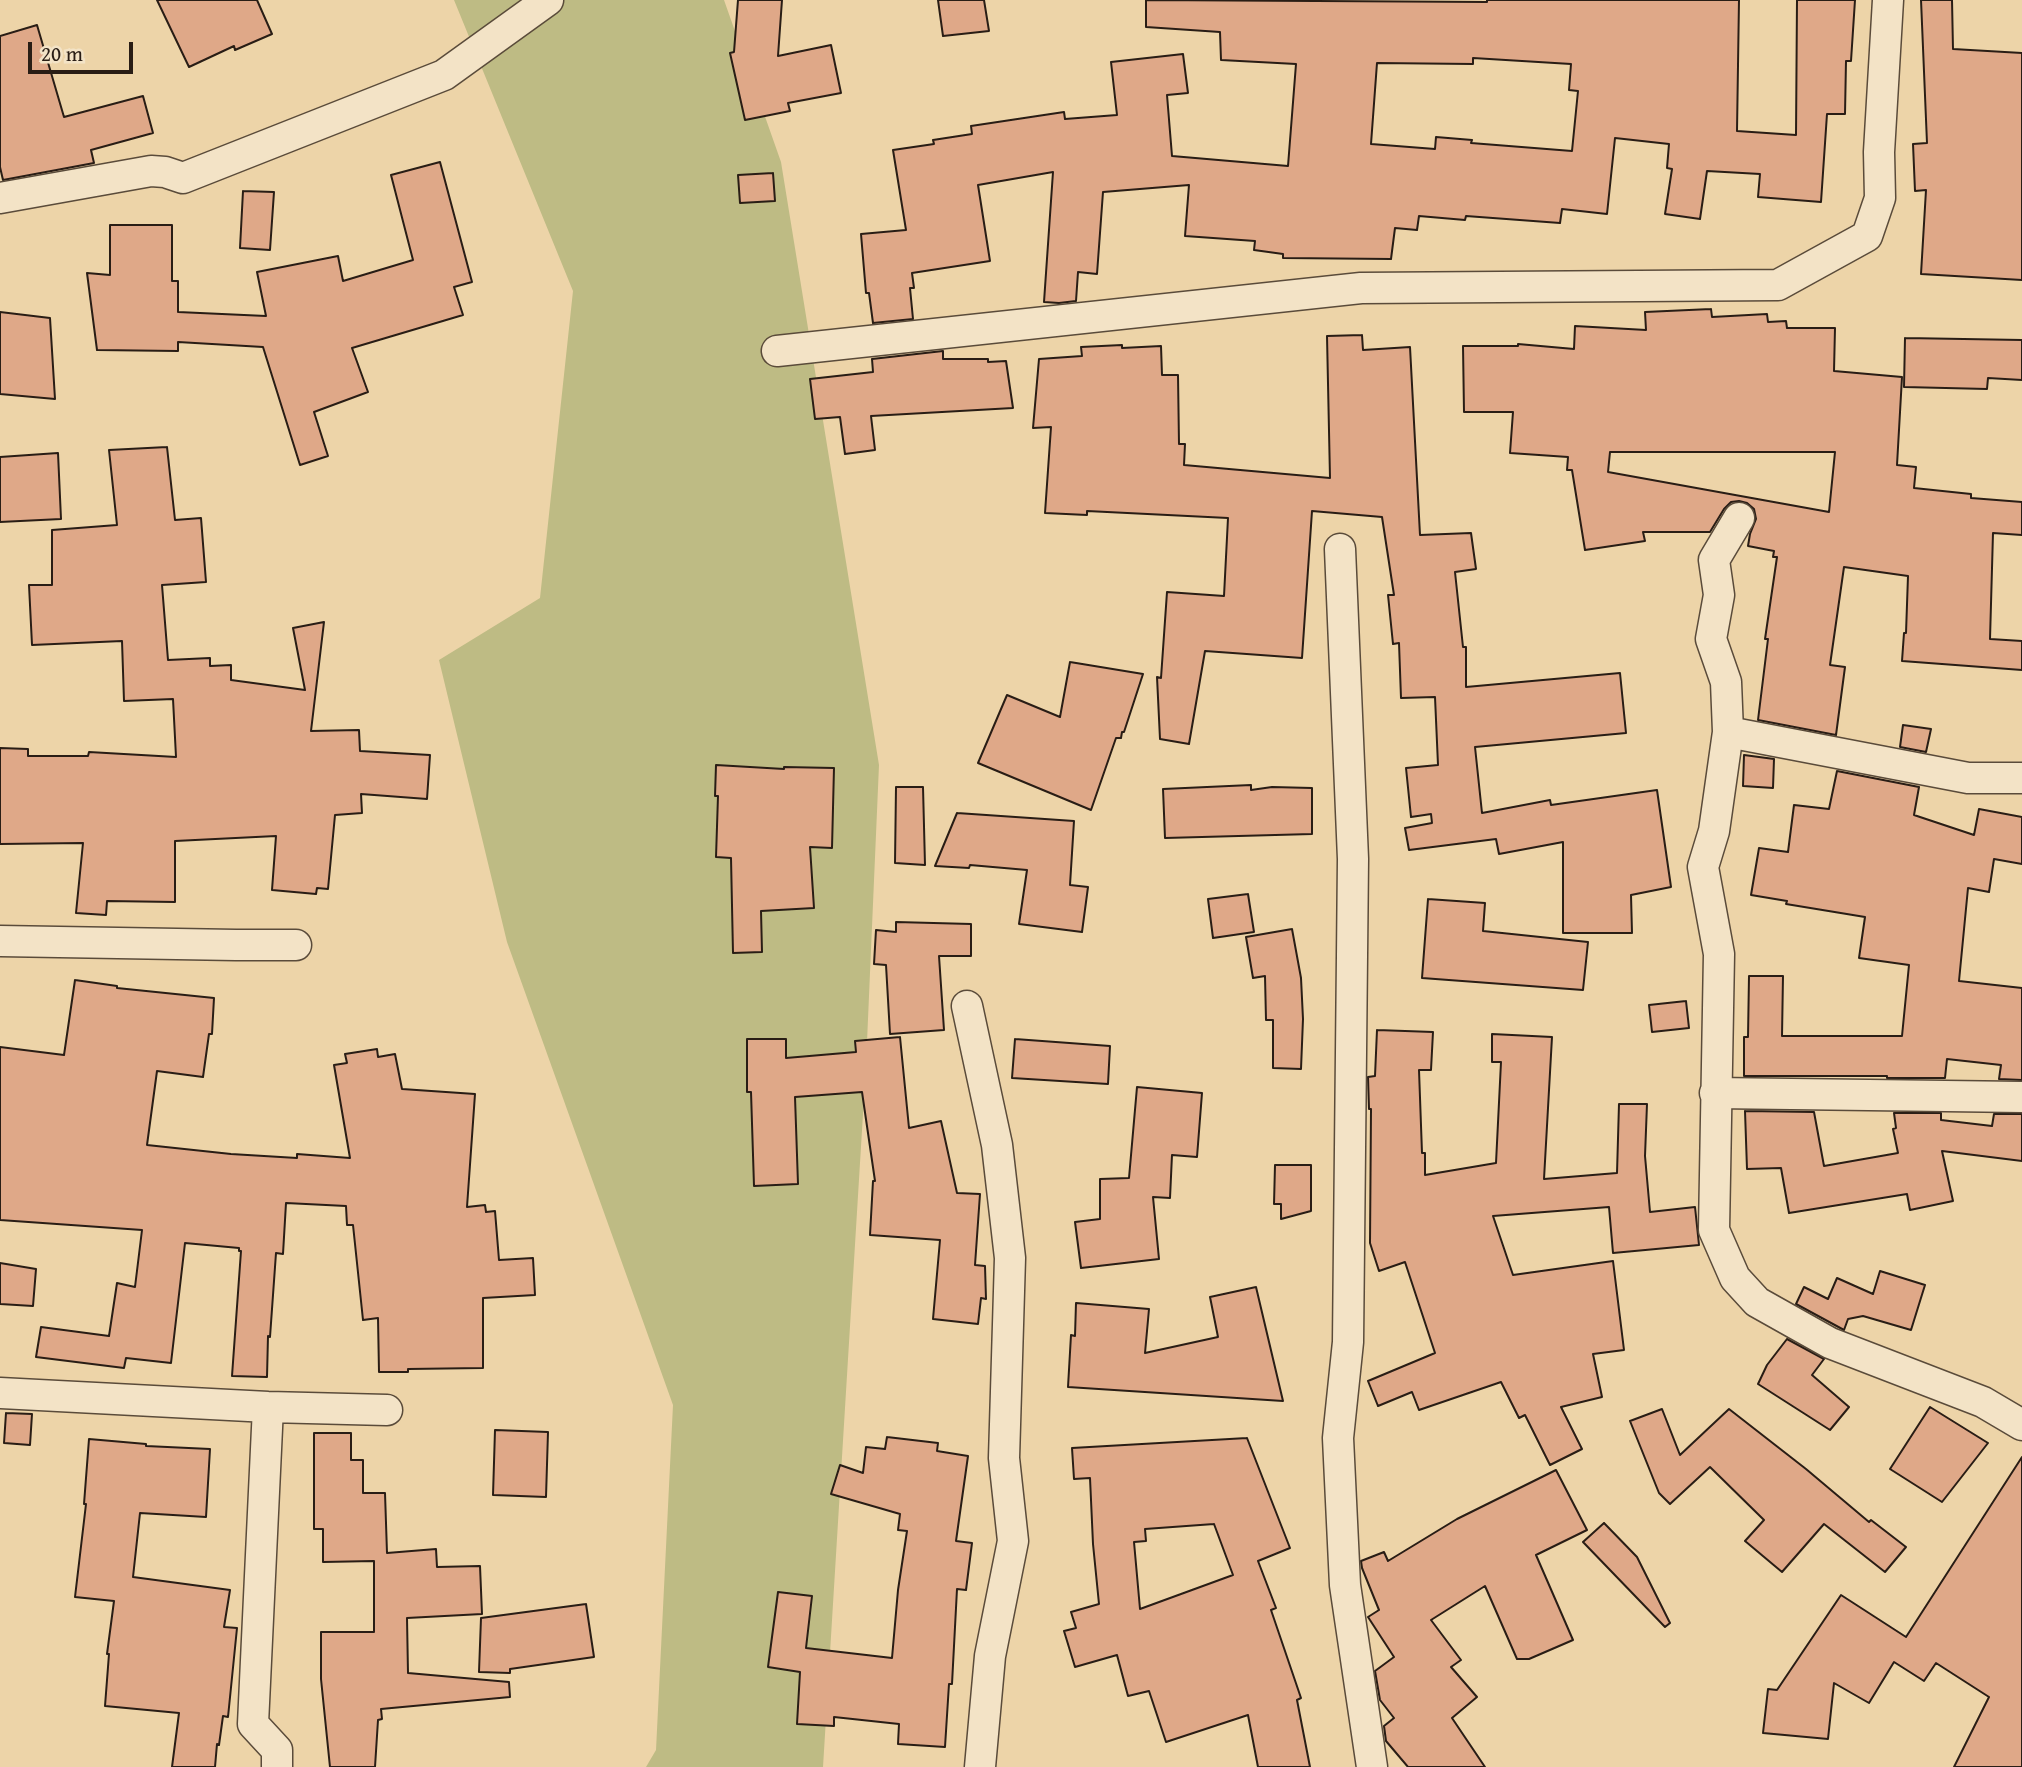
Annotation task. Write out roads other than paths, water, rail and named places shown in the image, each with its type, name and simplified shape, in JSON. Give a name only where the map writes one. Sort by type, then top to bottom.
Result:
[{"type":"street","points":[[0,198],[151,171],[184,178],[444,75],[548,0]]},
{"type":"street","points":[[777,351],[1361,288],[1778,285],[1867,236],[1880,198],[1879,152],[1888,0]]},
{"type":"street","points":[[1739,518],[1714,560],[1719,596],[1711,639],[1726,682],[1728,732],[1714,831],[1703,867],[1719,954],[1714,1230],[1735,1278],[1757,1302],[1830,1343],[1983,1402],[2022,1425]]},
{"type":"street","points":[[1340,549],[1353,859],[1348,1342],[1338,1438],[1346,1586],[1371,1767]]},
{"type":"street","points":[[1728,732],[1968,778],[2022,778]]},
{"type":"street","points":[[0,940],[296,945]]},
{"type":"street","points":[[967,1006],[997,1145],[1010,1258],[1004,1458],[1013,1541],[990,1656],[980,1767]]},
{"type":"street","points":[[1715,1093],[2022,1097]]},
{"type":"street","points":[[0,1393],[268,1407],[387,1410]]},
{"type":"street","points":[[268,1407],[253,1724],[277,1750],[277,1767]]}]
